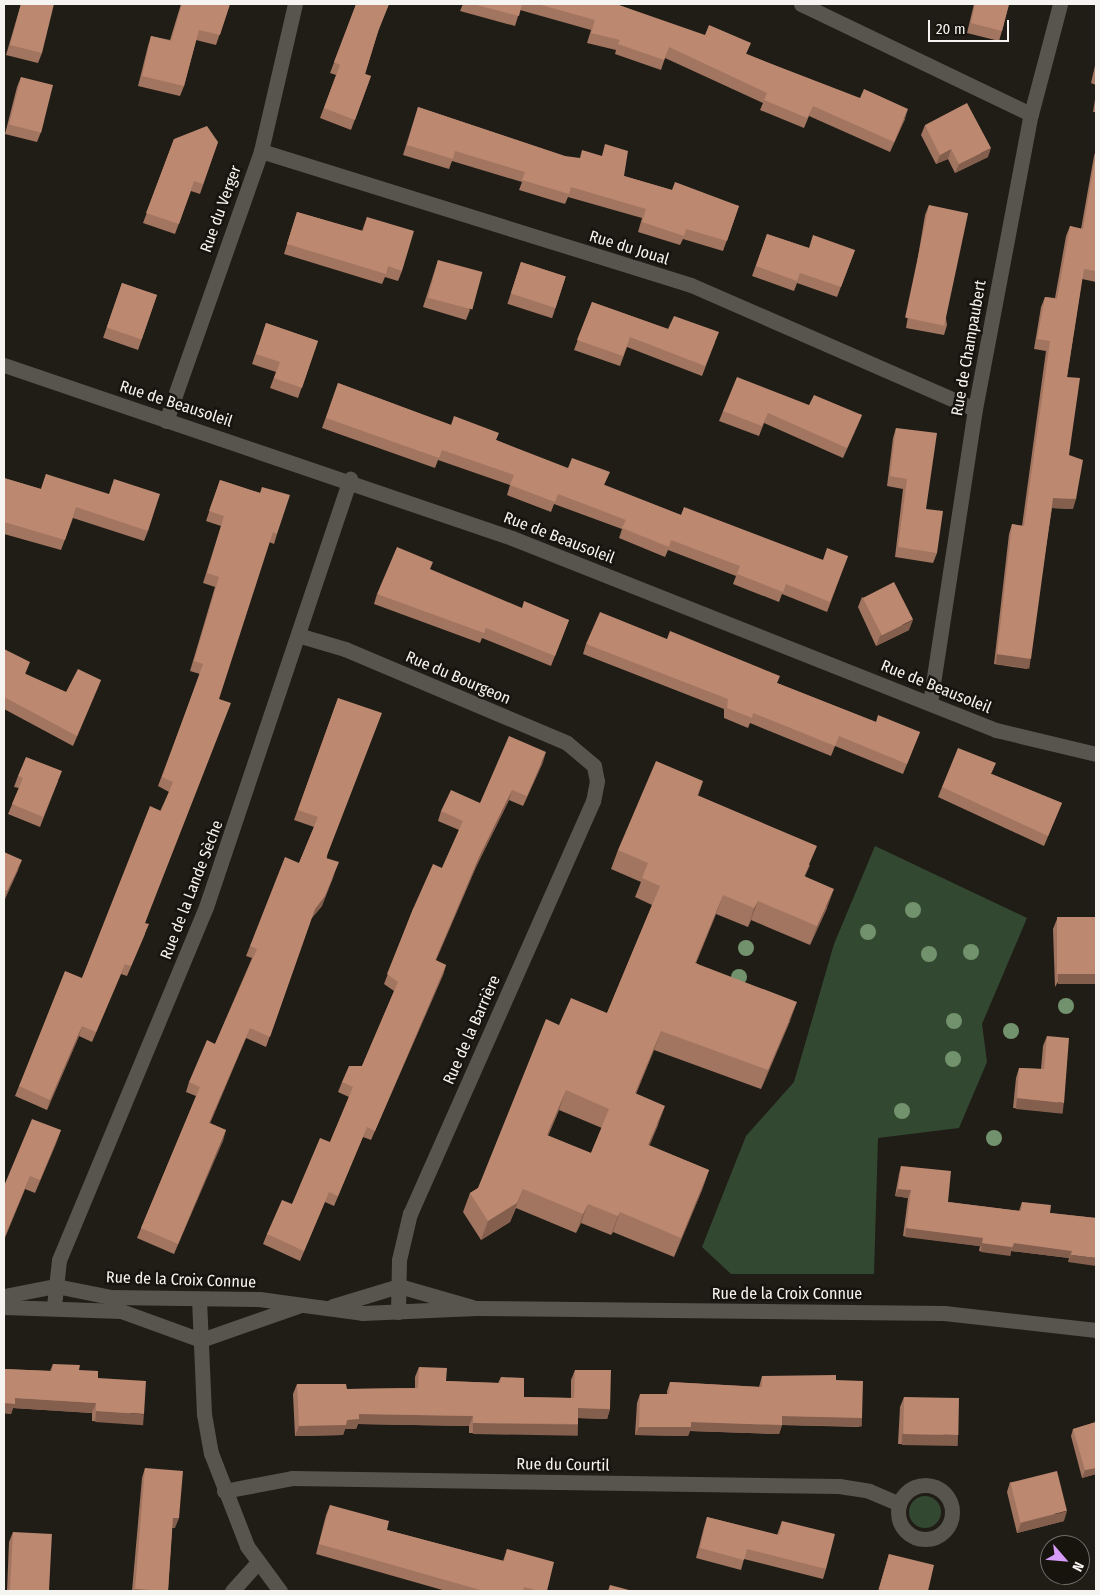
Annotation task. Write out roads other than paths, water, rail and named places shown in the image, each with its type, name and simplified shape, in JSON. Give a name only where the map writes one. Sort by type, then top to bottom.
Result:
[{"type":"street","name":"Rue du Verger","points":[[166,421],[261,151],[295,4]]},
{"type":"street","points":[[801,4],[1030,114]]},
{"type":"street","name":"Rue de Champaubert","points":[[930,703],[975,409],[1030,114],[1060,4]]},
{"type":"street","name":"Rue du Joual","points":[[261,151],[691,285],[975,409]]},
{"type":"street","name":"Rue de Beausoleil","points":[[4,365],[166,421],[350,479],[512,538],[996,730],[1096,754]]},
{"type":"street","name":"Rue de la Lande Sèche","points":[[54,1306],[59,1260],[206,908],[301,636],[350,479]]},
{"type":"street","name":"Rue du Bourgeon","points":[[301,636],[344,649],[567,743],[594,766]]},
{"type":"street","name":"Rue de la Barrière","points":[[398,1312],[402,1237],[410,1213],[593,801],[597,781],[594,766]]},
{"type":"street","name":"Rue de la Croix Connue","points":[[4,1296],[56,1286],[110,1297],[259,1299],[300,1306],[333,1306],[362,1313],[476,1308],[944,1312],[1096,1330]]},
{"type":"street","name":"Rue de la Croix Connue","points":[[333,1306],[399,1286],[476,1308]]},
{"type":"street","points":[[199,1299],[204,1414],[224,1491],[257,1563],[280,1591]]},
{"type":"street","name":"Rue de la Croix Connue","points":[[4,1307],[54,1306],[121,1311],[183,1337],[201,1340],[300,1306]]},
{"type":"street","name":"Rue du Courtil","points":[[224,1491],[292,1478],[829,1485],[869,1491],[899,1504]]},
{"type":"street","points":[[232,1591],[257,1563]]}]
